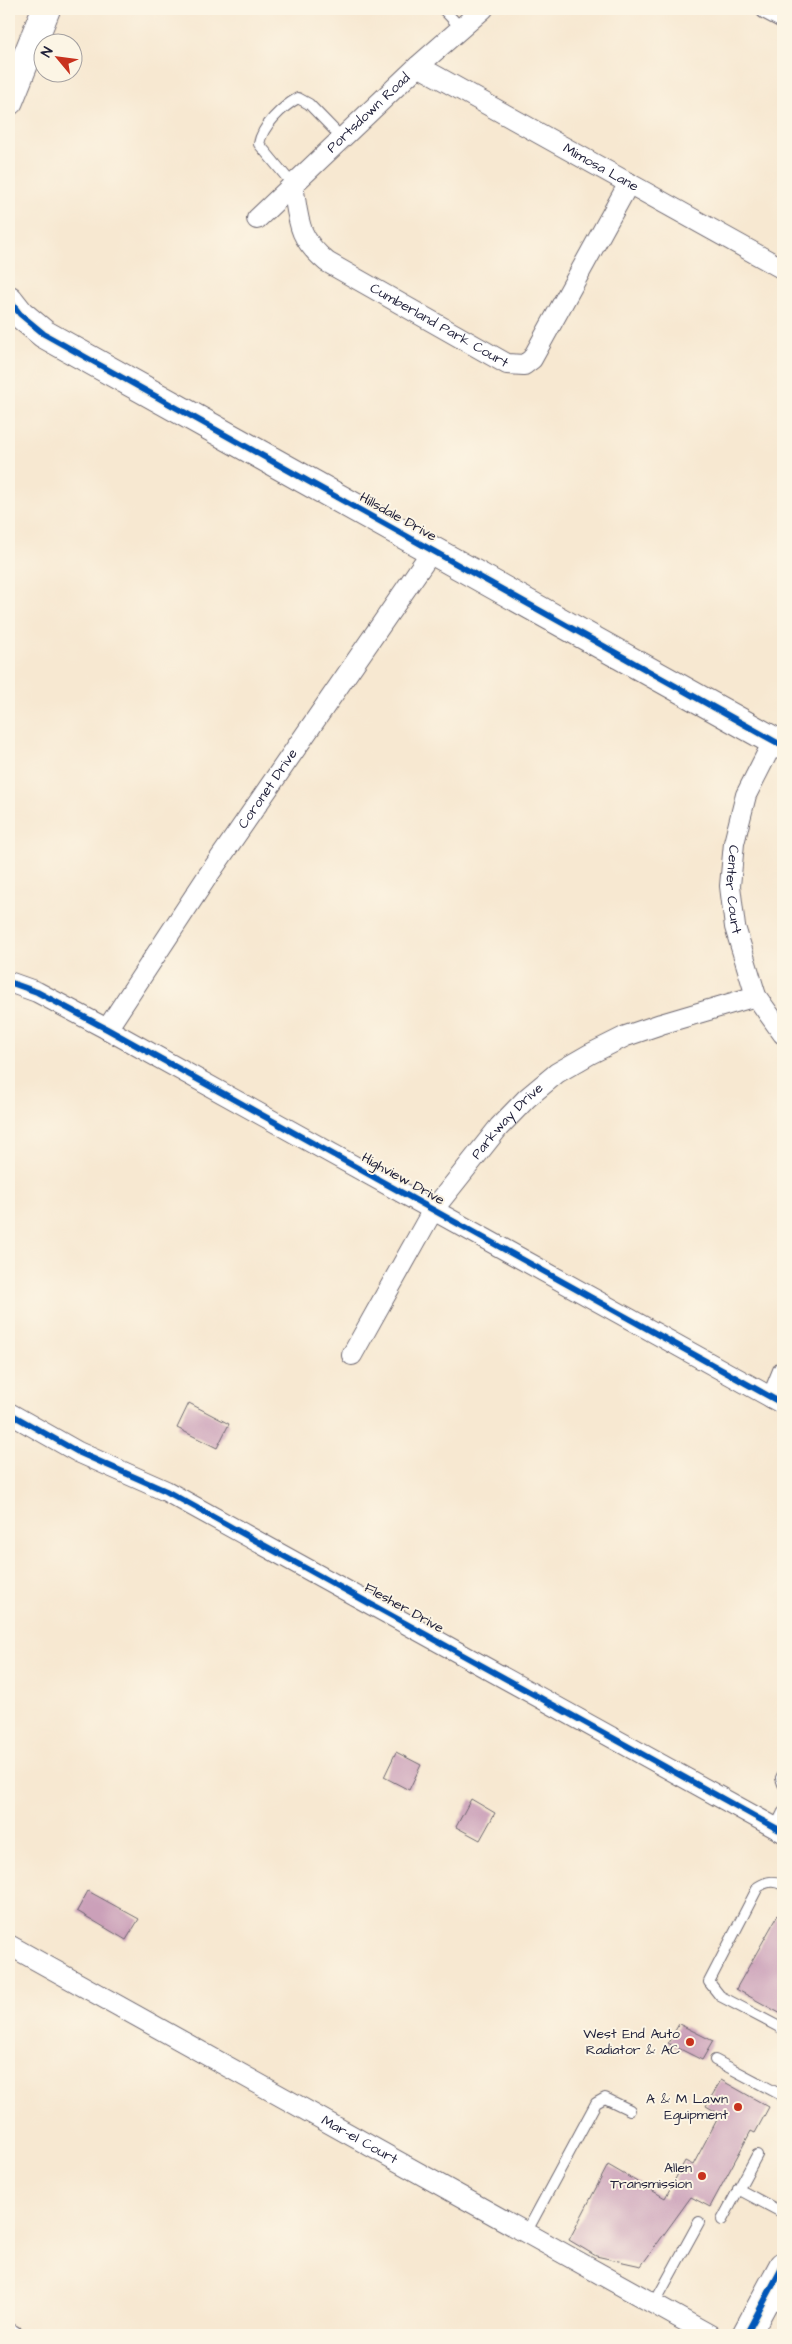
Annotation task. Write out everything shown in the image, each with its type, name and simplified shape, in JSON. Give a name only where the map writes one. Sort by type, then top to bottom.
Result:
[{"type":"main road","points":[[9,101],[46,9]]},
{"type":"main road","name":"Hillsdale Drive","points":[[9,300],[20,314],[44,334],[779,743]]},
{"type":"main road","points":[[746,2335],[775,2303],[783,2266]]},
{"type":"street","name":"Portsdown Road","points":[[257,219],[418,66],[483,9]]},
{"type":"street","points":[[766,9],[783,18]]},
{"type":"street","name":"Mimosa Lane","points":[[418,66],[783,269]]},
{"type":"street","name":"Cumberland Park Court","points":[[293,185],[299,226],[310,248],[327,262],[507,364],[524,365],[532,359],[629,183]]},
{"type":"street","name":"Coronet Drive","points":[[107,1029],[207,877],[432,551]]},
{"type":"street","name":"Center Court","points":[[779,743],[746,795],[734,843],[730,886],[736,927],[756,996],[783,1034]]},
{"type":"street","name":"Highview Drive","points":[[9,982],[37,992],[107,1029],[777,1401]]},
{"type":"street","name":"Parkway Drive","points":[[352,1355],[433,1210],[500,1127],[527,1098],[557,1074],[590,1054],[626,1036],[756,996]]},
{"type":"street","points":[[777,1401],[783,1371]]},
{"type":"street","name":"Flesher Drive","points":[[9,1414],[78,1452],[166,1491],[780,1824]]},
{"type":"street","name":"Mar-el Court","points":[[9,1945],[710,2335]]},
{"type":"lane","points":[[443,9],[461,28]]},
{"type":"lane","points":[[293,185],[259,144],[260,135],[286,105],[298,98],[309,104],[342,138]]},
{"type":"lane","points":[[783,1774],[781,1778],[783,1784]]},
{"type":"lane","points":[[783,1886],[778,1882],[766,1881],[758,1887],[709,1982],[720,1996],[783,2029]]},
{"type":"lane","points":[[714,2060],[783,2096]]},
{"type":"lane","points":[[526,2233],[596,2103],[605,2098],[630,2110]]},
{"type":"lane","points":[[722,2220],[757,2155]]},
{"type":"lane","points":[[738,2189],[783,2213]]},
{"type":"lane","points":[[654,2304],[699,2222]]},
{"type":"building","points":[[189,1403],[229,1424],[217,1448],[177,1428]]},
{"type":"building","points":[[396,1752],[421,1765],[409,1790],[384,1777]]},
{"type":"building","points":[[471,1799],[495,1813],[480,1840],[456,1827]]},
{"type":"building","points":[[88,1891],[139,1919],[126,1940],[77,1911]]},
{"type":"building","points":[[783,1906],[783,2015],[736,1989]]},
{"type":"building","name":"West End Auto Radiator & AC","points":[[679,2024],[713,2041],[702,2060],[668,2043]]},
{"type":"building","points":[[721,2080],[769,2107],[755,2133],[751,2131],[710,2207],[691,2197],[641,2266],[596,2256],[569,2240],[608,2165],[665,2198],[685,2161],[693,2165],[720,2114],[706,2106]]},
{"type":"cycle path","points":[[9,300],[20,314],[44,334],[783,746]]},
{"type":"cycle path","points":[[9,982],[37,992],[107,1029],[783,1404]]},
{"type":"cycle path","points":[[9,1413],[78,1452],[166,1491],[783,1832]]},
{"type":"cycle path","points":[[746,2335],[783,2266]]},
{"type":"place","name":"West End Auto Radiator & AC","points":[[690,2042]]},
{"type":"place","name":"A & M Lawn Eguipment","points":[[738,2107]]},
{"type":"place","name":"Allen Transmission","points":[[702,2176]]}]
